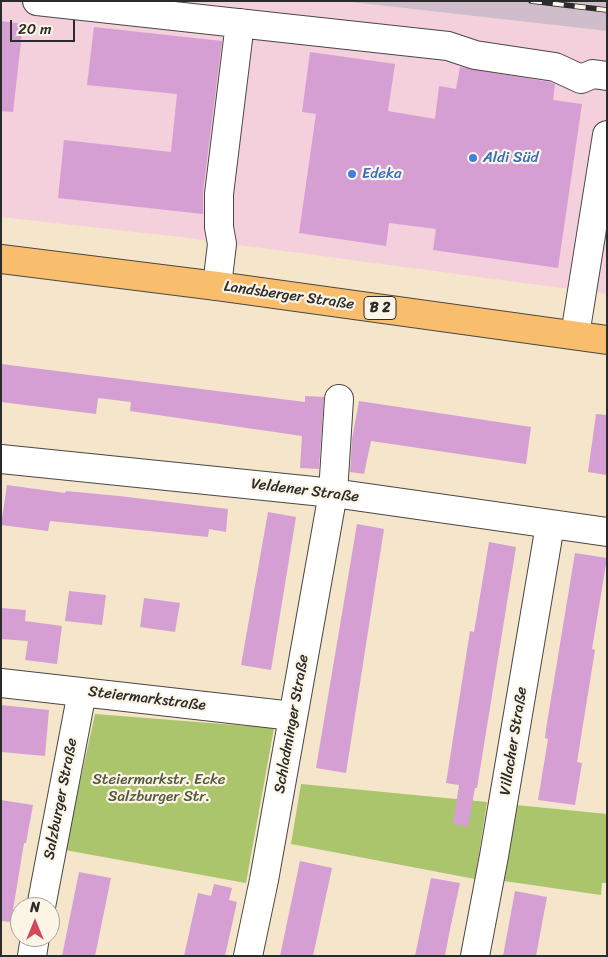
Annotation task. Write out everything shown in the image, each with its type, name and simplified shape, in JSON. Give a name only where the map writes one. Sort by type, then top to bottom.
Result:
[{"type":"main road","name":"Landsberger Straße","points":[[1,259],[217,286],[607,340]]},
{"type":"street","points":[[38,1],[448,46],[475,55],[555,67],[581,79],[593,74],[607,76]]},
{"type":"street","points":[[217,286],[222,244],[219,226],[219,194],[240,23]]},
{"type":"street","points":[[575,335],[607,135]]},
{"type":"street","name":"Schladminger Straße","points":[[248,956],[333,493],[340,400]]},
{"type":"street","name":"Veldener Straße","points":[[1,459],[333,493],[607,532]]},
{"type":"street","name":"Villacher Straße","points":[[475,956],[494,856],[550,525]]},
{"type":"street","name":"Steiermarkstraße","points":[[1,683],[293,716]]},
{"type":"street","name":"Salzburger Straße","points":[[43,897],[82,692]]},
{"type":"shaded area","points":[[1,1],[342,1],[607,31],[607,294],[180,237],[1,217]]},
{"type":"shaded area","points":[[342,1],[607,1],[607,31]]},
{"type":"green space","name":"Steiermarkstr. Ecke Salzburger Str.","points":[[95,714],[274,728],[246,883],[65,850]]},
{"type":"green space","points":[[301,784],[487,802],[475,879],[291,844]]},
{"type":"green space","points":[[516,805],[607,814],[607,883],[602,883],[601,895],[504,881]]},
{"type":"building","points":[[1,21],[23,24],[13,112],[1,111]]},
{"type":"building","points":[[94,27],[222,41],[203,192],[203,214],[58,198],[64,140],[171,152],[177,94],[87,85]]},
{"type":"building","points":[[310,52],[395,64],[388,111],[435,119],[439,86],[456,89],[460,67],[550,82],[555,84],[553,100],[582,104],[558,268],[433,250],[436,229],[389,223],[386,246],[299,233],[316,114],[302,112]]},
{"type":"building","points":[[1,364],[305,402],[305,396],[324,397],[319,469],[300,468],[302,436],[130,411],[131,402],[98,398],[96,414],[1,402]]},
{"type":"building","points":[[359,401],[531,427],[526,464],[371,441],[364,474],[350,472],[352,439]]},
{"type":"building","points":[[596,414],[607,415],[607,475],[588,472]]},
{"type":"building","points":[[7,485],[65,493],[66,491],[119,496],[228,509],[226,532],[209,529],[208,537],[50,521],[48,531],[1,525]]},
{"type":"building","points":[[268,512],[296,517],[271,670],[241,665]]},
{"type":"building","points":[[357,524],[384,529],[346,773],[316,768]]},
{"type":"building","points":[[489,542],[516,547],[477,788],[475,788],[468,827],[453,824],[459,785],[446,783],[470,631],[474,632]]},
{"type":"building","points":[[575,553],[607,558],[592,649],[595,650],[577,762],[582,763],[575,805],[538,800],[548,739],[545,738],[546,729]]},
{"type":"building","points":[[69,591],[106,595],[102,625],[65,621]]},
{"type":"building","points":[[144,598],[180,603],[175,632],[140,627]]},
{"type":"building","points":[[1,608],[26,610],[25,621],[62,626],[57,664],[25,660],[28,641],[1,639]]},
{"type":"building","points":[[1,705],[49,710],[45,756],[1,752]]},
{"type":"building","points":[[1,800],[33,805],[26,843],[24,843],[15,897],[10,897],[10,922],[1,921]]},
{"type":"building","points":[[300,861],[332,868],[313,956],[280,956]]},
{"type":"building","points":[[79,872],[111,878],[95,956],[62,956]]},
{"type":"building","points":[[431,878],[460,883],[445,956],[415,956]]},
{"type":"building","points":[[214,884],[232,888],[229,900],[237,902],[225,956],[184,956],[198,893],[211,896]]},
{"type":"building","points":[[515,891],[547,897],[536,956],[503,956]]},
{"type":"railway","points":[[531,1],[607,10]]},
{"type":"place","name":"Aldi Süd","points":[[473,158]]},
{"type":"place","name":"Edeka","points":[[352,174]]}]
